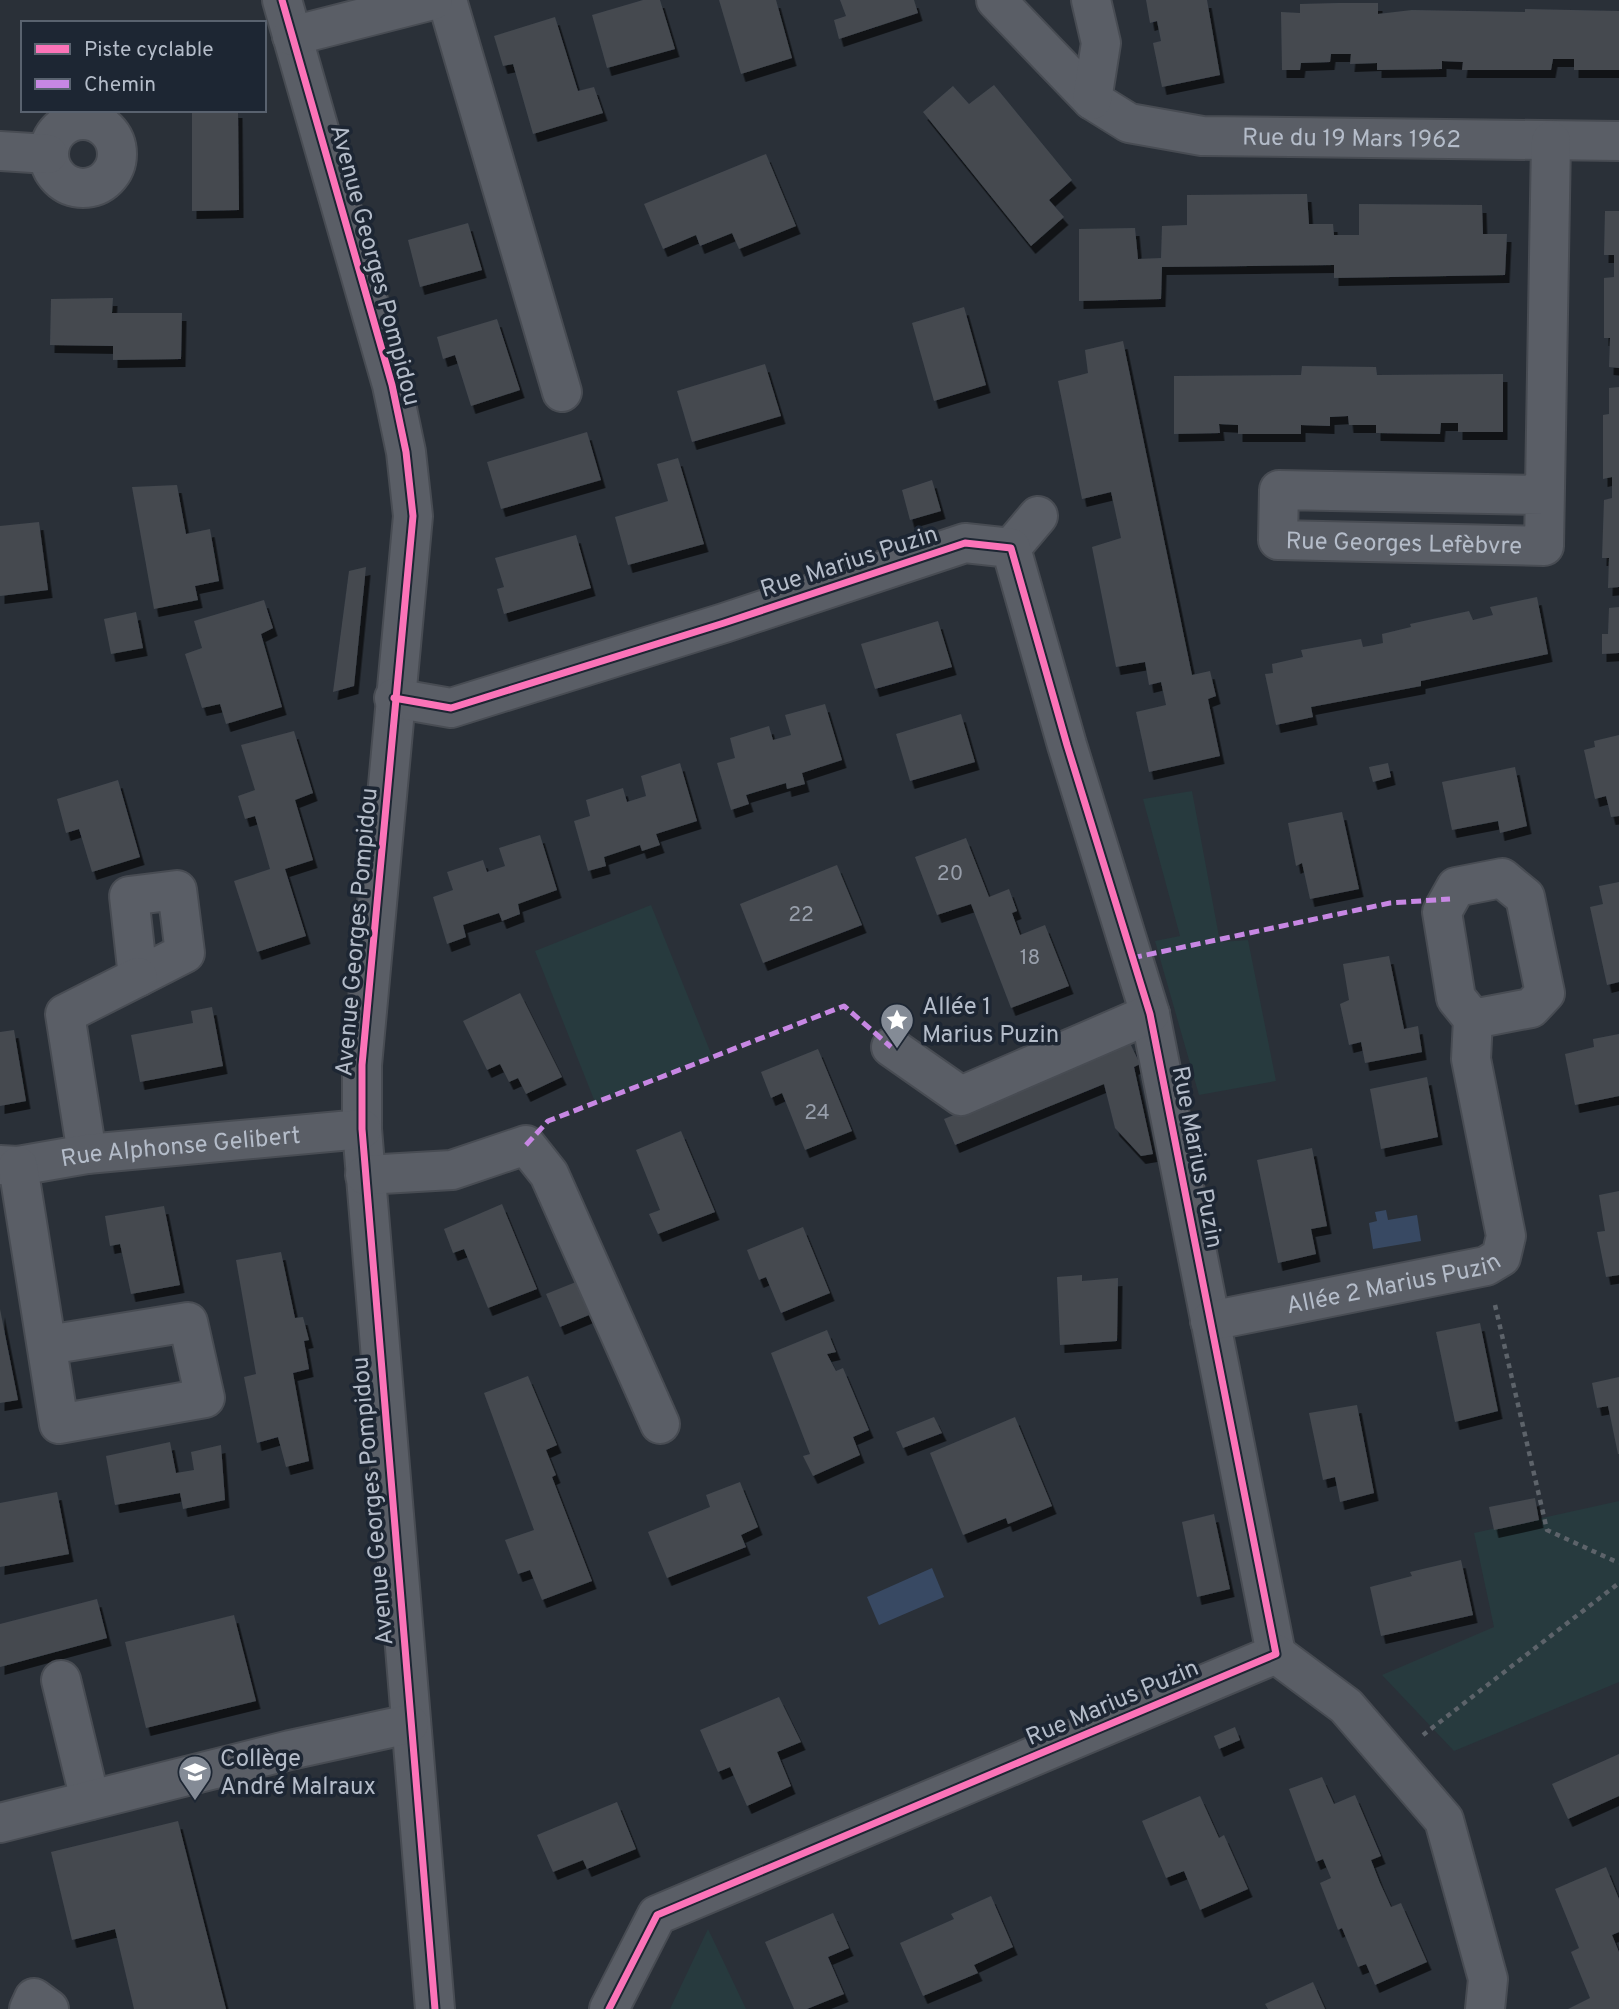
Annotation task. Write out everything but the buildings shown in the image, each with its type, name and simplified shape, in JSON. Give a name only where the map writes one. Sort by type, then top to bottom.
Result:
[{"type":"street","name":"Avenue Georges Pompidou","points":[[282,0],[392,385],[406,452],[413,516],[362,1065],[362,1129],[409,1724],[435,2009]]},
{"type":"street","points":[[292,36],[433,0]]},
{"type":"street","points":[[447,0],[562,392]]},
{"type":"street","name":"Rue du 19 Mars 1962","points":[[996,0],[1092,100],[1129,122],[1202,136],[1619,141]]},
{"type":"street","points":[[1091,0],[1101,43],[1092,100]]},
{"type":"street","name":"Rue Georges Lefèbvre","points":[[1544,495],[1279,490],[1278,540],[1544,546],[1551,141]]},
{"type":"street","points":[[0,151],[48,154]]},
{"type":"street","points":[[1011,548],[1038,516]]},
{"type":"street","name":"Rue Marius Puzin","points":[[394,698],[451,708],[724,623],[965,543],[1011,548],[1067,745],[1150,1014],[1276,1654],[657,1915],[609,2009]]},
{"type":"street","points":[[87,1154],[65,1014],[138,977]]},
{"type":"street","points":[[891,1047],[961,1096],[1150,1014]]},
{"type":"street","name":"Allée 2 Marius Puzin","points":[[1210,1321],[1486,1266],[1501,1257],[1506,1236],[1471,1059],[1473,1020]]},
{"type":"street","name":"Rue Alphonse Gelibert","points":[[9,1166],[87,1154],[362,1129]]},
{"type":"street","points":[[365,1175],[452,1170],[526,1145],[549,1174],[660,1424]]},
{"type":"street","points":[[9,1166],[48,1345]]},
{"type":"street","points":[[1276,1654],[1346,1706],[1444,1820],[1488,1979],[1486,2009]]},
{"type":"street","points":[[61,1679],[90,1800]]},
{"type":"street","points":[[0,1823],[409,1724]]},
{"type":"street","points":[[29,2009],[34,1998],[49,2009]]},
{"type":"path","points":[[1486,1266],[1547,1530],[1619,1563]]},
{"type":"path","points":[[1394,1762],[1431,1727],[1482,1692],[1619,1583]]},
{"type":"green space","points":[[1192,791],[1220,942],[1248,940],[1276,1081],[1199,1095],[1155,941],[1180,936],[1143,799]]},
{"type":"green space","points":[[651,905],[712,1056],[595,1102],[535,951]]},
{"type":"green space","points":[[1619,1501],[1619,1682],[1454,1751],[1382,1675],[1494,1627],[1474,1533]]},
{"type":"green space","points":[[708,1929],[746,2009],[670,2009]]},
{"type":"water","points":[[1386,1210],[1388,1220],[1417,1215],[1421,1241],[1373,1249],[1369,1223],[1377,1221],[1375,1212]]},
{"type":"water","points":[[932,1568],[944,1597],[879,1625],[867,1597]]},
{"type":"marked path","points":[[1132,958],[1390,903],[1450,899]]},
{"type":"marked path","points":[[526,1145],[548,1121],[844,1006],[891,1047]]},
{"type":"cycle path","points":[[282,0],[392,385],[406,452],[413,516],[362,1065],[362,1129],[435,2009]]},
{"type":"cycle path","points":[[394,698],[451,708],[724,623],[965,543],[1011,548],[1067,745],[1150,1014],[1276,1654],[657,1915],[609,2009]]},
{"type":"place","name":"Allée 1 Marius Puzin","points":[[897,1050]]},
{"type":"place","name":"Collège André Malraux","points":[[195,1802]]}]
